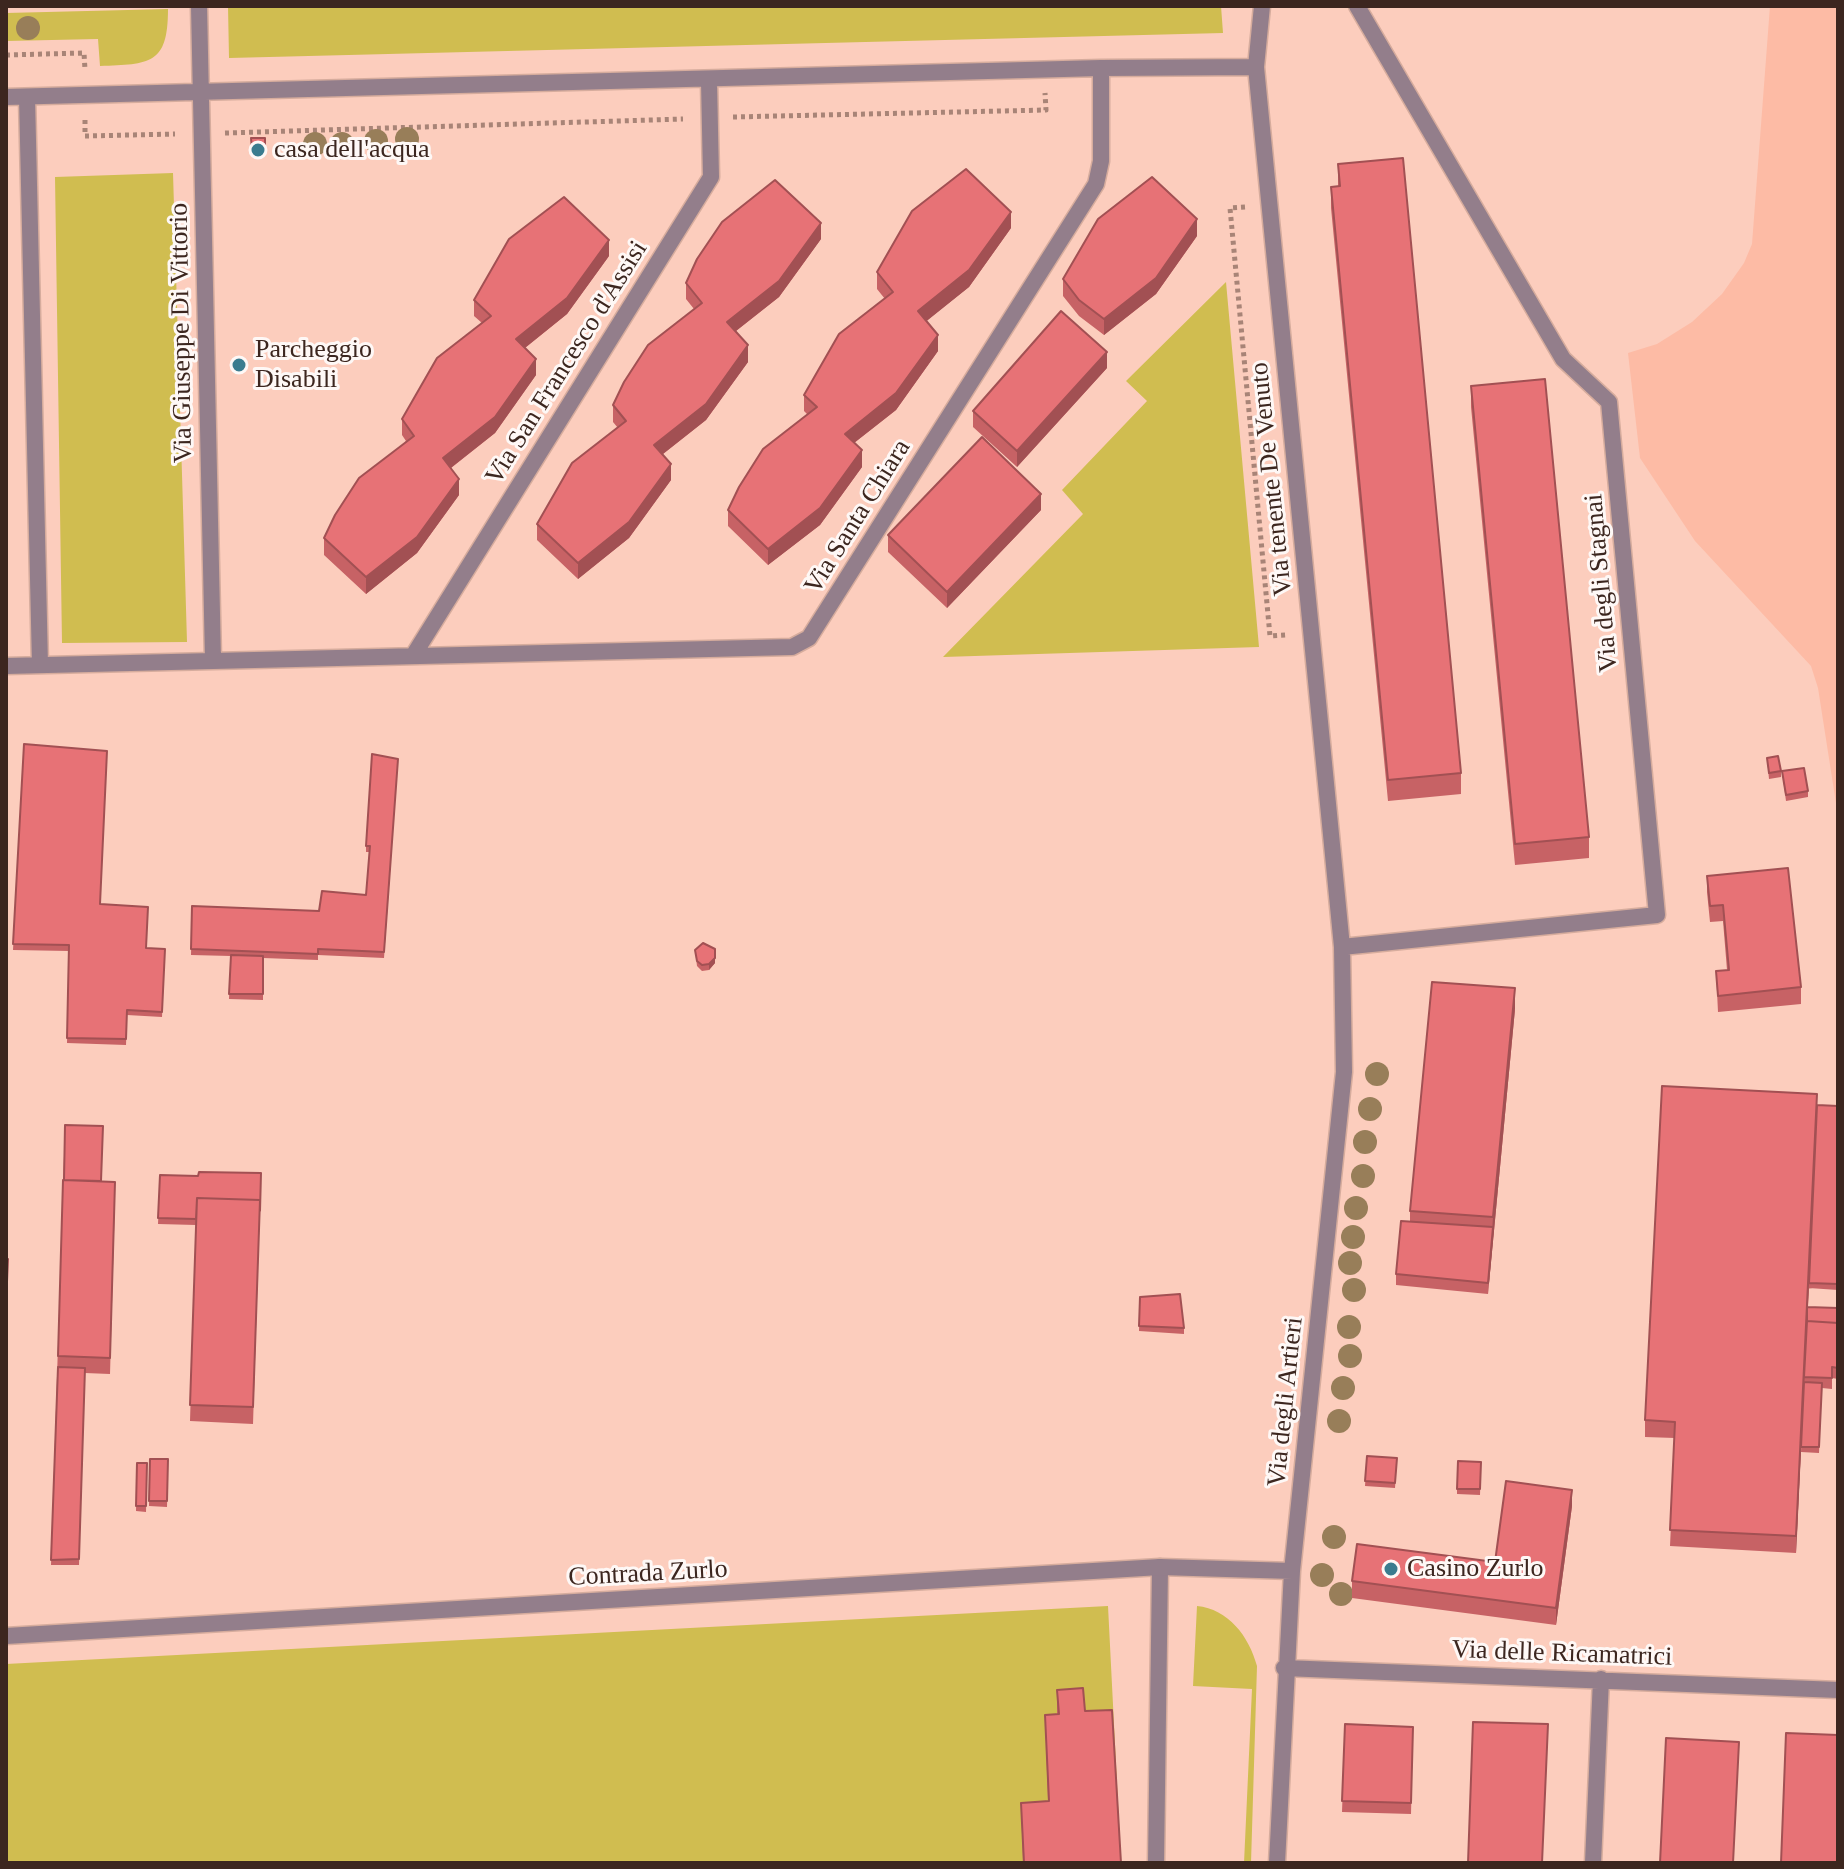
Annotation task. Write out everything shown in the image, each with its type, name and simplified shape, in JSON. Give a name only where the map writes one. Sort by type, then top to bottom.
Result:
[{"type":"street","name":"Via Giuseppe Di Vittorio","points":[[199,6],[213,660]]},
{"type":"street","name":"Via tenente De Venuto","points":[[1262,6],[1256,67],[1342,947]]},
{"type":"street","name":"Via degli Stagnai","points":[[1342,947],[1657,915],[1609,402],[1563,359],[1357,6]]},
{"type":"street","points":[[6,97],[709,81],[1045,69],[1256,67]]},
{"type":"street","name":"Via Santa Chiara","points":[[6,666],[792,647],[809,638],[1096,184],[1101,161],[1101,68]]},
{"type":"street","name":"Via San Francesco d'Assisi","points":[[413,656],[711,177],[709,81]]},
{"type":"street","points":[[27,97],[40,665]]},
{"type":"street","name":"Via degli Artieri","points":[[1277,1863],[1284,1668],[1292,1571],[1344,1072],[1342,947]]},
{"type":"street","points":[[1156,1863],[1160,1567]]},
{"type":"street","name":"Contrada Zurlo","points":[[6,1636],[1160,1567],[1292,1571]]},
{"type":"street","name":"Via delle Ricamatrici","points":[[1284,1668],[1838,1690]]},
{"type":"street","points":[[1593,1863],[1601,1679]]},
{"type":"path","points":[[6,55],[84,53],[85,136],[1046,110],[1045,69]]},
{"type":"path","points":[[1270,204],[1230,208],[1270,636],[1311,633]]},
{"type":"shaded area","points":[[228,6],[1221,6],[1223,33],[229,58]]},
{"type":"shaded area","points":[[1770,6],[1838,6],[1838,816],[1818,688],[1811,666],[1695,541],[1640,458],[1628,353],[1657,344],[1692,322],[1722,294],[1744,263],[1752,244]]},
{"type":"shaded area","points":[[168,9],[160,51],[143,62],[100,66],[98,39],[6,41],[6,13]]},
{"type":"shaded area","points":[[173,173],[187,642],[62,643],[55,177]]},
{"type":"shaded area","points":[[1226,282],[1259,647],[943,657],[1083,514],[1062,490],[1147,401],[1126,381]]},
{"type":"shaded area","points":[[1108,1606],[1121,1863],[6,1863],[6,1664]]},
{"type":"shaded area","points":[[1197,1606],[1218,1612],[1236,1626],[1249,1644],[1257,1666],[1251,1863],[1244,1863],[1252,1689],[1193,1686]]},
{"type":"building","points":[[251,138],[265,138],[265,151],[252,151]]},
{"type":"building","points":[[1403,158],[1461,773],[1388,780],[1331,187],[1340,186],[1338,164]]},
{"type":"building","points":[[966,169],[1011,212],[969,270],[918,311],[938,335],[896,393],[845,434],[862,450],[820,508],[768,549],[728,510],[739,487],[763,449],[817,407],[804,395],[839,334],[893,292],[877,272],[912,211]]},
{"type":"building","points":[[1152,177],[1197,219],[1156,278],[1104,319],[1079,300],[1063,279],[1098,219]]},
{"type":"building","points":[[775,180],[821,223],[779,281],[727,322],[748,345],[706,404],[654,445],[671,464],[629,522],[578,563],[537,524],[572,463],[626,421],[613,405],[648,345],[702,303],[686,283],[697,259],[722,222]]},
{"type":"building","points":[[564,197],[609,240],[567,298],[516,339],[536,359],[495,417],[443,458],[459,479],[417,537],[366,577],[324,538],[335,515],[359,478],[414,436],[402,419],[437,358],[491,316],[474,300],[509,239]]},
{"type":"building","points":[[1061,311],[1107,352],[1017,451],[973,411]]},
{"type":"building","points":[[1545,379],[1589,837],[1515,844],[1471,386]]},
{"type":"building","points":[[982,437],[1041,494],[947,592],[888,535]]},
{"type":"building","points":[[24,744],[107,751],[100,904],[148,907],[146,948],[165,949],[162,1012],[127,1010],[126,1039],[67,1038],[69,945],[13,944]]},
{"type":"building","points":[[372,754],[398,759],[384,952],[318,949],[318,954],[191,949],[192,906],[319,911],[322,891],[366,895]]},
{"type":"building","points":[[1778,756],[1781,771],[1769,773],[1767,758]]},
{"type":"building","points":[[1804,768],[1808,791],[1786,795],[1782,771]]},
{"type":"building","points":[[1788,868],[1801,987],[1718,996],[1716,971],[1729,970],[1723,905],[1710,906],[1707,876]]},
{"type":"building","points":[[703,943],[715,949],[715,958],[709,964],[702,965],[697,961],[695,950]]},
{"type":"building","points":[[231,955],[263,956],[263,994],[229,994]]},
{"type":"building","points":[[1432,982],[1515,988],[1493,1217],[1410,1211]]},
{"type":"building","points":[[1662,1086],[1817,1094],[1796,1536],[1670,1530],[1675,1422],[1645,1420]]},
{"type":"building","points":[[1817,1105],[1838,1106],[1838,1284],[1809,1283]]},
{"type":"building","points":[[65,1125],[103,1126],[101,1181],[64,1180]]},
{"type":"building","points":[[199,1172],[261,1173],[260,1211],[260,1200],[197,1198],[196,1219],[158,1218],[160,1175],[198,1176]]},
{"type":"building","points":[[63,1180],[115,1182],[110,1358],[58,1356]]},
{"type":"building","points":[[197,1198],[260,1200],[253,1407],[190,1405]]},
{"type":"building","points":[[1401,1221],[1493,1227],[1488,1283],[1396,1274]]},
{"type":"building","points":[[6,1259],[8,1259],[6,1304]]},
{"type":"building","points":[[1180,1294],[1184,1328],[1139,1326],[1140,1297]]},
{"type":"building","points":[[1807,1307],[1838,1308],[1838,1323],[1807,1321]]},
{"type":"building","points":[[1807,1321],[1838,1323],[1838,1368],[1832,1367],[1832,1378],[1804,1377]]},
{"type":"building","points":[[58,1367],[85,1368],[79,1559],[51,1560]]},
{"type":"building","points":[[1804,1382],[1822,1383],[1819,1447],[1801,1447]]},
{"type":"building","points":[[1367,1456],[1397,1458],[1395,1483],[1365,1481]]},
{"type":"building","points":[[150,1459],[168,1459],[167,1501],[149,1501]]},
{"type":"building","points":[[1458,1461],[1481,1462],[1480,1489],[1457,1489]]},
{"type":"building","points":[[137,1463],[147,1463],[146,1506],[136,1506]]},
{"type":"building","name":"Casino Zurlo","points":[[1506,1481],[1572,1490],[1556,1608],[1352,1581],[1357,1544],[1495,1562]]},
{"type":"building","points":[[1083,1688],[1085,1711],[1112,1710],[1121,1863],[1024,1863],[1021,1803],[1049,1801],[1045,1715],[1059,1714],[1057,1690]]},
{"type":"building","points":[[1473,1722],[1548,1724],[1542,1863],[1468,1863]]},
{"type":"building","points":[[1345,1724],[1413,1727],[1411,1803],[1342,1801]]},
{"type":"building","points":[[1786,1733],[1838,1735],[1838,1863],[1781,1863]]},
{"type":"building","points":[[1666,1738],[1739,1742],[1733,1863],[1660,1863]]},
{"type":"place","name":"casa dell'acqua","points":[[258,150]]},
{"type":"place","name":"Parcheggio Disabili","points":[[239,365]]},
{"type":"place","name":"Casino Zurlo","points":[[1391,1569]]}]
